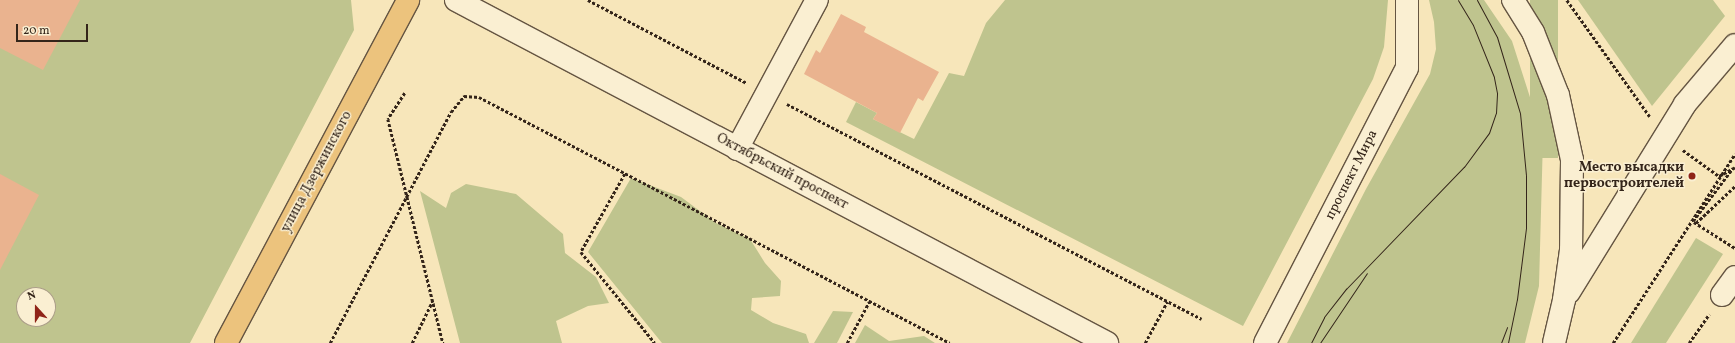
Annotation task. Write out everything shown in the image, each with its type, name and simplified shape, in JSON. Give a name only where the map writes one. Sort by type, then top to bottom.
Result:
[{"type":"main road","name":"улица Дзержинского","points":[[226,343],[408,0]]},
{"type":"street","name":"Октябрьский проспект","points":[[456,0],[1107,343]]},
{"type":"street","points":[[737,149],[817,0]]},
{"type":"street","name":"проспект Мира","points":[[1271,338],[1407,68],[1407,0]]},
{"type":"street","points":[[1513,0],[1533,32],[1558,94],[1572,160],[1571,250],[1564,300],[1554,343]]},
{"type":"street","points":[[1564,300],[1685,104],[1735,45]]},
{"type":"street","points":[[1722,295],[1735,277]]},
{"type":"path","points":[[588,0],[766,94],[1202,319]]},
{"type":"path","points":[[1567,0],[1646,112],[1666,135],[1719,176]]},
{"type":"path","points":[[405,93],[388,119],[442,343]]},
{"type":"path","points":[[330,343],[450,112],[464,96],[479,97],[950,343]]},
{"type":"path","points":[[1613,343],[1693,221],[1719,176],[1735,154]]},
{"type":"path","points":[[1719,176],[1735,167]]},
{"type":"path","points":[[1693,221],[1735,167]]},
{"type":"path","points":[[625,174],[581,252],[655,343]]},
{"type":"path","points":[[1693,221],[1735,186]]},
{"type":"path","points":[[1693,221],[1735,248]]},
{"type":"path","points":[[412,343],[433,301]]},
{"type":"path","points":[[847,343],[869,302]]},
{"type":"path","points":[[1145,343],[1167,302]]},
{"type":"green space","points":[[0,0],[351,0],[354,30],[190,343],[0,343]]},
{"type":"green space","points":[[1005,0],[1388,0],[1384,47],[1373,79],[1243,326],[846,122],[856,102],[877,113],[873,119],[914,139],[949,73],[964,76],[986,23]]},
{"type":"green space","points":[[1429,0],[1484,0],[1512,41],[1543,138],[1539,286],[1525,343],[1287,343],[1366,189],[1430,74],[1436,49],[1434,22]]},
{"type":"green space","points":[[1530,0],[1558,0],[1558,158],[1530,158]]},
{"type":"green space","points":[[1578,0],[1713,0],[1725,16],[1652,106]]},
{"type":"green space","points":[[631,178],[681,197],[716,223],[750,239],[765,263],[781,281],[780,296],[752,298],[751,310],[773,323],[806,334],[809,343],[662,343],[588,252]]},
{"type":"green space","points":[[466,184],[516,194],[563,234],[565,253],[596,277],[609,303],[588,306],[556,321],[562,343],[460,343],[420,191],[446,208],[451,193]]},
{"type":"green space","points":[[1696,238],[1723,254],[1666,343],[1631,343]]},
{"type":"green space","points":[[833,311],[853,312],[837,343],[814,343]]},
{"type":"green space","points":[[865,325],[889,341],[924,336],[935,343],[855,343]]},
{"type":"building","points":[[0,0],[80,0],[43,70],[0,48]]},
{"type":"building","points":[[841,14],[866,27],[864,32],[939,72],[923,101],[918,98],[900,133],[873,119],[877,113],[804,74],[816,50],[820,53]]},
{"type":"building","points":[[0,174],[39,195],[0,270]]},
{"type":"tram line","points":[[1311,343],[1324,317],[1346,289],[1464,167],[1489,133],[1496,113],[1497,93],[1494,77],[1473,25],[1458,0]]},
{"type":"tram line","points":[[1477,0],[1497,37],[1520,113],[1526,175],[1526,228],[1517,299],[1508,343]]},
{"type":"tram line","points":[[1320,343],[1367,273]]},
{"type":"tram line","points":[[1501,343],[1507,327]]},
{"type":"place","name":"Место высадки первостроителей","points":[[1692,176]]}]
